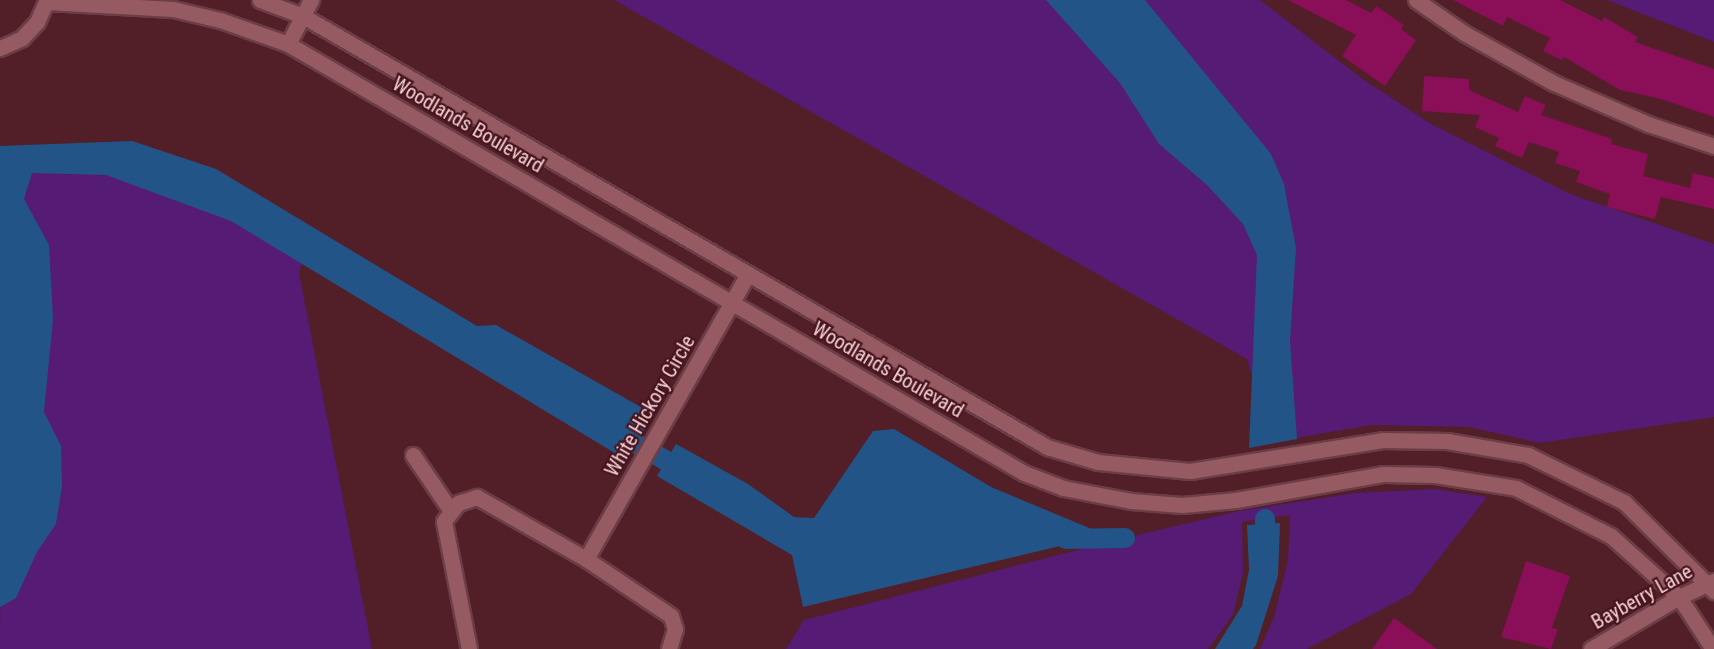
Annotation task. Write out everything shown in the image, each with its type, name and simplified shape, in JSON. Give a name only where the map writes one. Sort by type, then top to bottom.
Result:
[{"type":"street","name":"Woodlands Boulevard","points":[[260,0],[303,16],[1047,447],[1098,462],[1190,471],[1383,440],[1447,441],[1528,455],[1624,502],[1712,585]]},
{"type":"street","points":[[288,44],[311,0]]},
{"type":"street","points":[[1416,0],[1464,33],[1554,83],[1648,124],[1714,146]]},
{"type":"street","name":"Woodlands Boulevard","points":[[47,1],[173,9],[220,20],[288,44],[1024,473],[1063,488],[1131,501],[1182,505],[1236,500],[1384,474],[1435,475],[1516,488],[1611,536],[1679,597],[1713,649]]},
{"type":"street","points":[[0,48],[22,38],[38,22],[47,1]]},
{"type":"street","name":"White Hickory Circle","points":[[586,559],[748,274]]},
{"type":"street","points":[[413,455],[451,512]]},
{"type":"street","points":[[468,649],[444,521],[458,503],[477,497],[586,559],[671,616],[675,629],[669,649]]},
{"type":"street","name":"Bayberry Lane","points":[[1591,649],[1679,597],[1712,585]]},
{"type":"shaded area","points":[[614,0],[1260,0],[1360,77],[1431,124],[1570,194],[1714,244],[1714,417],[1540,443],[1469,427],[1372,425],[1272,442],[1247,359]]},
{"type":"shaded area","points":[[1607,0],[1714,0],[1714,42]]},
{"type":"shaded area","points":[[94,155],[306,252],[299,273],[372,649],[0,649],[2,168]]},
{"type":"shaded area","points":[[1435,489],[1487,497],[1411,594],[1307,649],[1260,649],[1274,617],[1288,560],[1290,515],[1242,522],[1243,572],[1233,615],[1208,649],[786,649],[804,620],[1125,538],[1239,511],[1355,493]]},
{"type":"water","points":[[1046,0],[1145,0],[1271,154],[1284,184],[1296,248],[1290,341],[1297,439],[1249,448],[1257,255],[1243,224],[1207,185],[1159,144],[1120,83]]},
{"type":"water","points":[[132,141],[216,169],[477,326],[496,325],[653,414],[628,461],[231,221],[106,175],[32,173],[24,199],[49,245],[53,319],[44,412],[61,446],[62,486],[56,524],[37,552],[16,598],[0,607],[0,146]]},
{"type":"water","points":[[894,429],[991,487],[1106,535],[803,607],[792,555],[657,476],[676,444],[748,484],[794,517],[814,518],[873,431]]},
{"type":"water","points":[[1280,523],[1278,576],[1256,645],[1253,649],[1215,649],[1242,606],[1249,570],[1247,525]]},
{"type":"building","points":[[1288,0],[1346,0],[1371,13],[1376,6],[1404,25],[1401,29],[1416,40],[1385,86],[1342,56],[1356,35]]},
{"type":"building","points":[[1453,0],[1560,0],[1602,21],[1604,17],[1638,37],[1635,42],[1714,69],[1714,117],[1661,99],[1620,90],[1564,57],[1562,60],[1543,51],[1550,38],[1507,17],[1503,26]]},
{"type":"building","points":[[1424,76],[1469,79],[1469,90],[1518,112],[1525,96],[1546,105],[1541,115],[1612,139],[1611,144],[1648,154],[1643,176],[1690,188],[1693,173],[1714,178],[1714,209],[1661,197],[1655,219],[1607,207],[1610,194],[1576,182],[1580,171],[1555,163],[1559,152],[1529,142],[1522,158],[1495,146],[1499,138],[1475,127],[1480,115],[1422,111]]},
{"type":"building","points":[[1526,561],[1570,576],[1552,628],[1558,629],[1551,649],[1501,637]]},
{"type":"building","points":[[1394,618],[1437,649],[1372,649]]},
{"type":"waterway","points":[[614,431],[688,473]]},
{"type":"waterway","points":[[1264,550],[1265,519]]},
{"type":"waterway","points":[[1066,539],[1125,538]]}]
